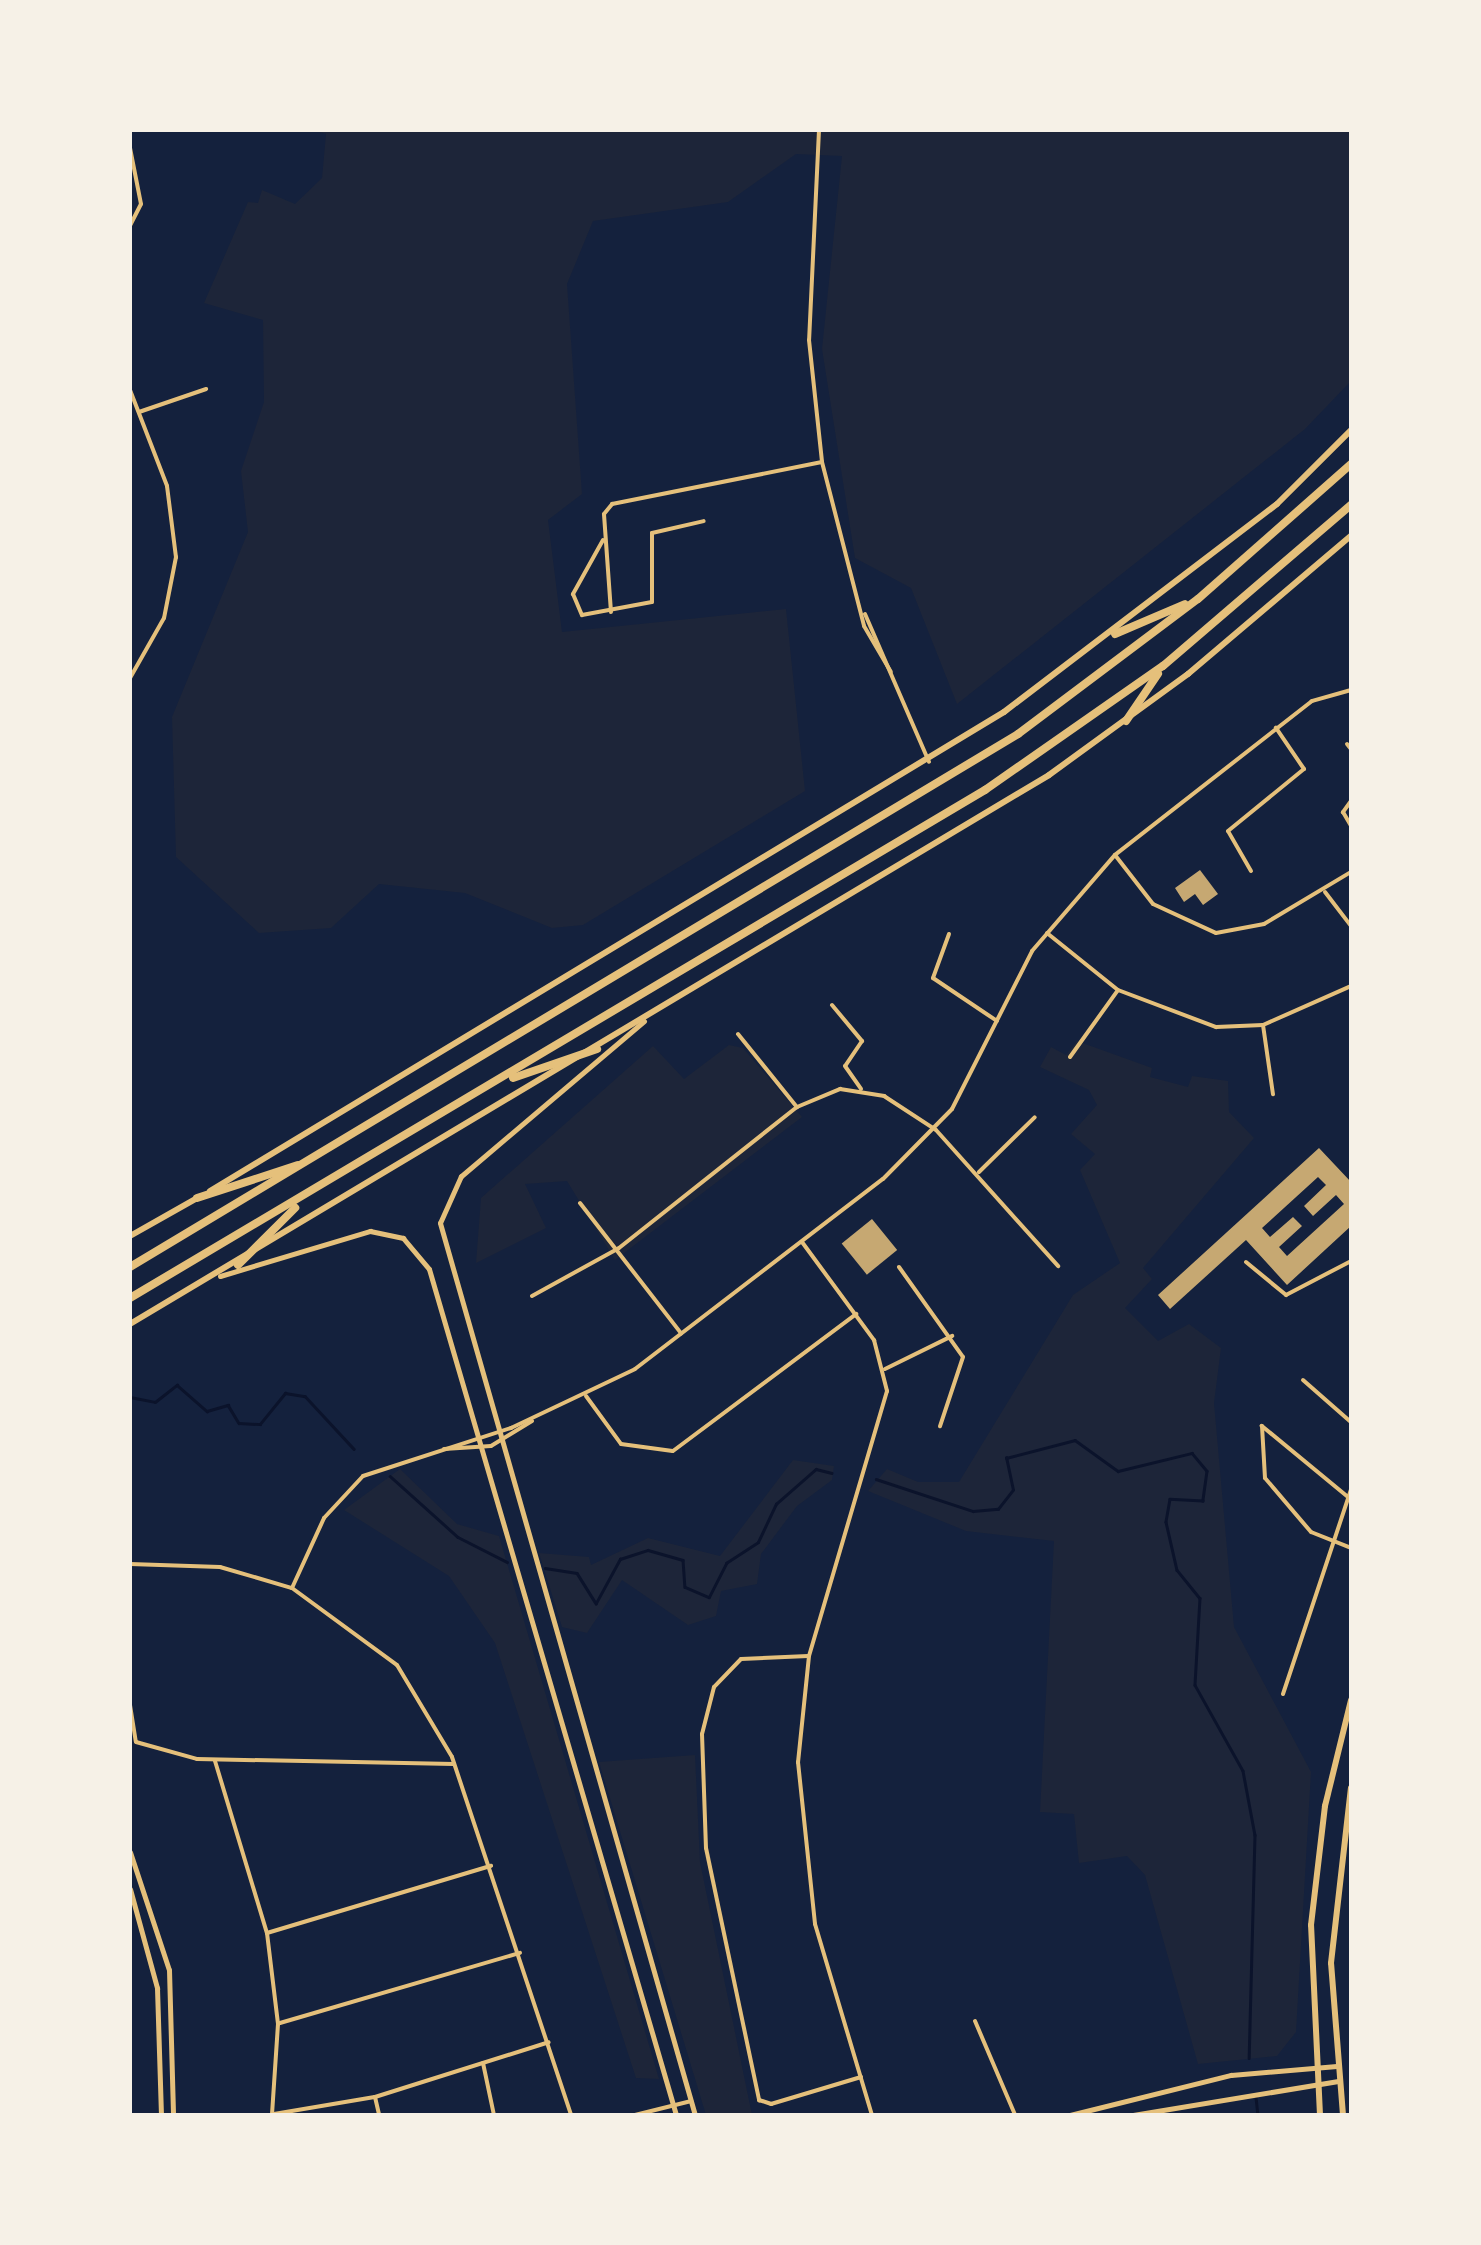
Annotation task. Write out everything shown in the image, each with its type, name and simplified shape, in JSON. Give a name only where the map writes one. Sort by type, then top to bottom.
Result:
[{"type":"highway","points":[[130,1267],[316,1159],[1018,734],[1198,599],[1351,464]]},
{"type":"highway","points":[[130,1298],[302,1200],[985,790],[1163,666],[1351,506]]},
{"type":"highway","points":[[1115,634],[1198,599]]},
{"type":"highway","points":[[1126,722],[1163,666]]},
{"type":"highway","points":[[494,1085],[597,1050]]},
{"type":"highway","points":[[196,1198],[316,1159]]},
{"type":"highway","points":[[238,1265],[302,1200]]},
{"type":"main road","points":[[130,1236],[929,762],[1115,634],[1277,504],[1351,430]]},
{"type":"main road","points":[[130,1324],[220,1276],[644,1022],[1126,722],[1351,536]]},
{"type":"main road","points":[[644,1022],[461,1176],[440,1224],[486,1406],[695,2115]]},
{"type":"main road","points":[[220,1276],[351,1233],[403,1238],[429,1269],[676,2115]]},
{"type":"main road","points":[[1320,2115],[1314,2068],[1316,1869],[1351,1700]]},
{"type":"main road","points":[[1343,2115],[1337,2066],[1332,1926],[1351,1788]]},
{"type":"main road","points":[[130,1852],[170,1980],[173,2115]]},
{"type":"main road","points":[[130,1890],[157,1988],[161,2115]]},
{"type":"main road","points":[[1070,2115],[1231,2076],[1337,2066]]},
{"type":"main road","points":[[1132,2115],[1235,2092],[1338,2081]]},
{"type":"street","points":[[819,130],[808,340],[822,462],[880,666],[891,672]]},
{"type":"street","points":[[130,148],[141,204],[130,226]]},
{"type":"street","points":[[139,412],[206,389]]},
{"type":"street","points":[[130,390],[170,501],[176,573],[164,618],[130,678]]},
{"type":"street","points":[[612,612],[604,514],[620,500],[822,462]]},
{"type":"street","points":[[605,535],[571,601],[582,615],[612,612],[654,600],[654,531],[704,521]]},
{"type":"street","points":[[865,614],[929,762]]},
{"type":"street","points":[[292,1588],[346,1489],[384,1464],[586,1396],[681,1333],[802,1242],[936,1130],[1047,933],[1115,855],[1312,701],[1351,690]]},
{"type":"street","points":[[1251,871],[1228,831],[1304,769],[1276,728]]},
{"type":"street","points":[[1351,801],[1343,812],[1351,826]]},
{"type":"street","points":[[1115,855],[1153,904],[1216,933],[1264,924],[1325,892],[1351,872]]},
{"type":"street","points":[[1325,892],[1351,926]]},
{"type":"street","points":[[1047,933],[1118,990],[1186,1022],[1264,1026],[1351,986]]},
{"type":"street","points":[[949,934],[933,978],[997,1021]]},
{"type":"street","points":[[1070,1056],[1118,990]]},
{"type":"street","points":[[832,1004],[862,1041],[845,1066],[861,1090],[936,1130],[979,1172],[1058,1266]]},
{"type":"street","points":[[1264,1026],[1273,1094]]},
{"type":"street","points":[[738,1034],[797,1107]]},
{"type":"street","points":[[532,1296],[619,1248],[797,1107],[824,1092],[861,1090]]},
{"type":"street","points":[[979,1172],[1034,1117]]},
{"type":"street","points":[[580,1202],[681,1333]]},
{"type":"street","points":[[802,1242],[856,1314],[885,1369],[879,1433],[808,1656],[798,1762],[806,1875],[872,2115]]},
{"type":"street","points":[[1246,1262],[1286,1295],[1351,1260]]},
{"type":"street","points":[[899,1266],[952,1336],[964,1367],[940,1426]]},
{"type":"street","points":[[586,1396],[621,1444],[673,1451],[856,1314]]},
{"type":"street","points":[[885,1369],[952,1336]]},
{"type":"street","points":[[1303,1380],[1351,1422]]},
{"type":"street","points":[[438,1448],[490,1446],[540,1414]]},
{"type":"street","points":[[1348,1497],[1262,1426],[1265,1478],[1295,1517],[1331,1542],[1351,1548]]},
{"type":"street","points":[[1283,1694],[1351,1490]]},
{"type":"street","points":[[130,1564],[220,1567],[292,1588],[397,1665],[454,1764],[571,2115]]},
{"type":"street","points":[[808,1656],[741,1660],[714,1687],[702,1734],[706,1848],[759,2100],[772,2104],[860,2077]]},
{"type":"street","points":[[130,1705],[136,1742],[215,1760],[454,1764]]},
{"type":"street","points":[[215,1760],[267,1933],[278,2024],[272,2115],[336,2108],[549,2042]]},
{"type":"street","points":[[267,1933],[490,1866]]},
{"type":"street","points":[[278,2024],[520,1953]]},
{"type":"street","points":[[976,2021],[1016,2115]]},
{"type":"street","points":[[483,2063],[494,2115]]},
{"type":"street","points":[[376,2097],[380,2115]]},
{"type":"street","points":[[635,2115],[691,2101]]},
{"type":"street","points":[[336,2108],[336,2115]]},
{"type":"shaded area","points":[[312,130],[1351,130],[1351,381],[1305,429],[957,704],[911,588],[855,558],[822,349],[842,156],[796,154],[728,202],[593,221],[567,284],[582,494],[548,520],[562,632],[786,609],[805,791],[583,925],[552,928],[465,893],[379,884],[331,928],[259,933],[176,857],[172,717],[248,532],[241,471],[264,402],[263,320],[204,303],[248,202],[258,203],[262,190],[295,204],[322,178],[326,134]]},
{"type":"shaded area","points":[[1077,1041],[1152,1068],[1150,1077],[1188,1087],[1192,1076],[1228,1081],[1229,1112],[1254,1138],[1143,1268],[1152,1279],[1125,1308],[1158,1341],[1189,1324],[1221,1348],[1214,1403],[1234,1627],[1311,1772],[1296,2032],[1277,2056],[1198,2064],[1145,1875],[1127,1856],[1079,1863],[1074,1814],[1040,1812],[1054,1541],[966,1531],[868,1491],[887,1469],[918,1482],[959,1482],[1073,1295],[1120,1263],[1080,1170],[1095,1154],[1071,1134],[1097,1105],[1089,1090],[1040,1067],[1051,1047],[1066,1055]]},
{"type":"shaded area","points":[[729,1045],[743,1048],[802,1117],[615,1260],[567,1181],[525,1184],[546,1228],[476,1263],[481,1198],[653,1046],[684,1079]]},
{"type":"shaded area","points":[[793,1460],[834,1466],[832,1480],[797,1506],[761,1554],[757,1584],[721,1591],[716,1616],[688,1625],[622,1580],[587,1633],[562,1627],[539,1553],[589,1557],[591,1565],[648,1538],[720,1556]]},
{"type":"shaded area","points":[[400,1469],[457,1524],[499,1536],[659,2079],[636,2078],[495,1643],[449,1576],[344,1510]]},
{"type":"shaded area","points":[[695,1755],[700,1862],[752,2115],[706,2115],[599,1762]]},
{"type":"building","points":[[1200,870],[1218,894],[1203,905],[1195,894],[1184,902],[1175,888]]},
{"type":"building","points":[[1319,1148],[1351,1182],[1351,1226],[1287,1285],[1246,1240],[1170,1309],[1158,1295]],"holes":[[[1318,1177],[1326,1185],[1304,1206],[1313,1216],[1336,1195],[1344,1204],[1287,1256],[1279,1247],[1302,1226],[1293,1217],[1270,1237],[1262,1228]]]},
{"type":"building","points":[[872,1219],[897,1250],[867,1275],[842,1244]]},
{"type":"waterway","points":[[130,1397],[155,1402],[177,1385],[207,1411],[228,1405],[239,1423],[260,1424],[285,1393],[305,1396],[354,1449]]},
{"type":"waterway","points":[[876,1479],[973,1511],[998,1509],[1013,1490],[1006,1458],[1075,1440],[1118,1471],[1192,1453],[1207,1471],[1203,1501],[1170,1499],[1166,1522],[1177,1570],[1200,1598],[1195,1685],[1243,1771],[1255,1835],[1249,2058]]},
{"type":"waterway","points":[[545,1568],[577,1573],[596,1603],[620,1559],[648,1550],[683,1560],[685,1587],[709,1597],[726,1563],[758,1542],[776,1504],[816,1469],[832,1473]]},
{"type":"waterway","points":[[390,1476],[458,1537],[507,1562]]},
{"type":"waterway","points":[[1256,2097],[1258,2115]]}]
